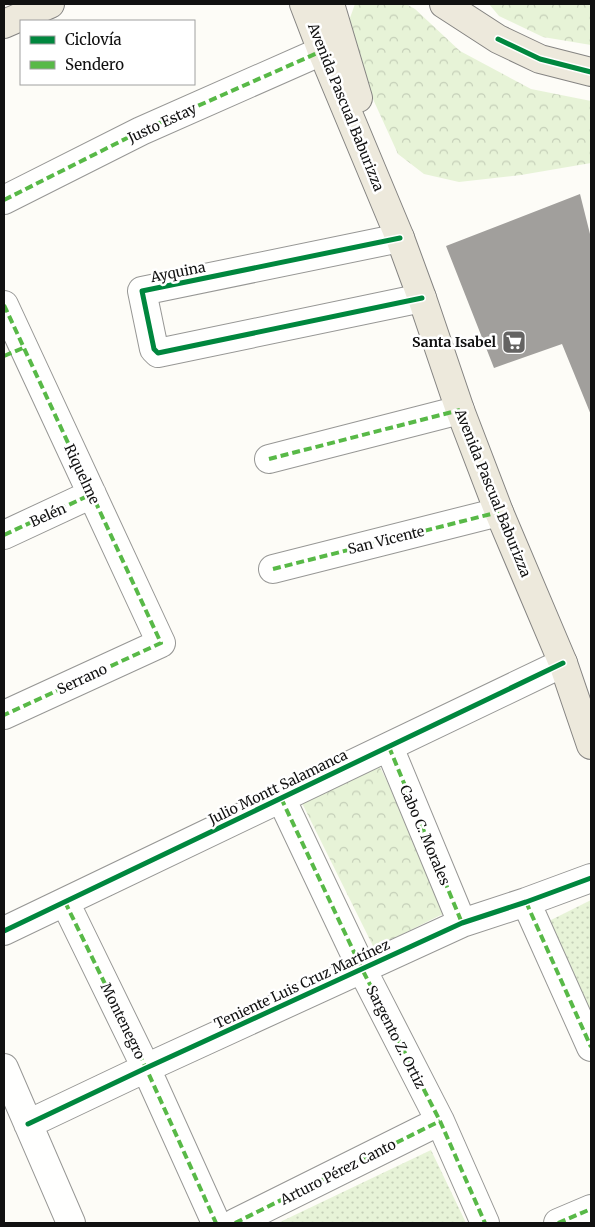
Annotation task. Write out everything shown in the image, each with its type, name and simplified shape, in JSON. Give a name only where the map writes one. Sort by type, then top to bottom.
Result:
[{"type":"main road","points":[[4,24],[50,4]]},
{"type":"main road","name":"Avenida Pascual Baburizza","points":[[304,4],[400,238],[460,410],[499,512],[563,663],[591,745]]},
{"type":"main road","points":[[444,4],[498,39],[540,59],[591,72]]},
{"type":"main road","points":[[457,4],[498,39]]},
{"type":"main road","name":"Avenida Pascual Baburizza","points":[[336,10],[400,238]]},
{"type":"street","name":"Justo Estay","points":[[4,200],[141,131],[322,51]]},
{"type":"street","name":"Ayquina","points":[[400,238],[142,291],[154,349],[158,354],[422,298]]},
{"type":"street","name":"Riquelme","points":[[4,305],[14,352],[92,494],[161,643]]},
{"type":"street","points":[[269,459],[460,410]]},
{"type":"street","name":"Belén","points":[[4,535],[92,494]]},
{"type":"street","name":"San Vicente","points":[[273,569],[499,512]]},
{"type":"street","name":"Serrano","points":[[4,715],[161,643]]},
{"type":"street","name":"Julio Montt Salamanca","points":[[4,931],[563,663]]},
{"type":"street","name":"Cabo C. Morales","points":[[388,747],[462,923]]},
{"type":"street","name":"Sargento Z. Ortiz","points":[[281,798],[362,969],[440,1121],[485,1223]]},
{"type":"street","name":"Teniente Luis Cruz Martínez","points":[[16,1111],[146,1068],[462,923],[591,878]]},
{"type":"street","name":"Montenegro","points":[[65,902],[146,1068],[216,1223]]},
{"type":"street","points":[[526,902],[591,1047]]},
{"type":"street","points":[[4,1068],[16,1111],[71,1223]]},
{"type":"street","name":"Arturo Pérez Canto","points":[[235,1223],[440,1121]]},
{"type":"street","points":[[558,1223],[591,1208]]},
{"type":"green space","points":[[355,4],[406,4],[415,9],[460,51],[531,89],[591,101],[591,163],[521,175],[459,182],[424,174],[398,154],[357,64],[346,29]]},
{"type":"green space","points":[[489,4],[591,4],[591,45],[543,37],[499,16]]},
{"type":"green space","points":[[379,765],[451,910],[374,948],[302,803]]},
{"type":"green space","points":[[591,900],[591,1018],[549,921]]},
{"type":"green space","points":[[431,1150],[466,1223],[278,1223]]},
{"type":"building","points":[[580,194],[591,238],[591,415],[562,344],[494,368],[446,246]]},
{"type":"marked path","points":[[4,200],[141,131],[322,51]]},
{"type":"marked path","points":[[4,305],[161,643],[4,715]]},
{"type":"marked path","points":[[4,356],[23,348]]},
{"type":"marked path","points":[[269,459],[460,410]]},
{"type":"marked path","points":[[4,535],[92,494]]},
{"type":"marked path","points":[[273,569],[499,512]]},
{"type":"marked path","points":[[389,747],[462,923],[466,922]]},
{"type":"marked path","points":[[281,798],[362,969],[440,1121],[485,1223]]},
{"type":"marked path","points":[[65,902],[146,1068],[216,1223]]},
{"type":"marked path","points":[[526,902],[591,1047]]},
{"type":"marked path","points":[[235,1223],[440,1121]]},
{"type":"marked path","points":[[558,1223],[591,1209]]},
{"type":"cycle path","points":[[498,39],[540,59],[591,72]]},
{"type":"cycle path","points":[[400,238],[142,291],[154,349],[158,353],[422,298]]},
{"type":"cycle path","points":[[4,931],[563,663]]},
{"type":"cycle path","points":[[28,1124],[462,923],[591,878]]},
{"type":"place","name":"Santa Isabel","points":[[514,342]]}]
